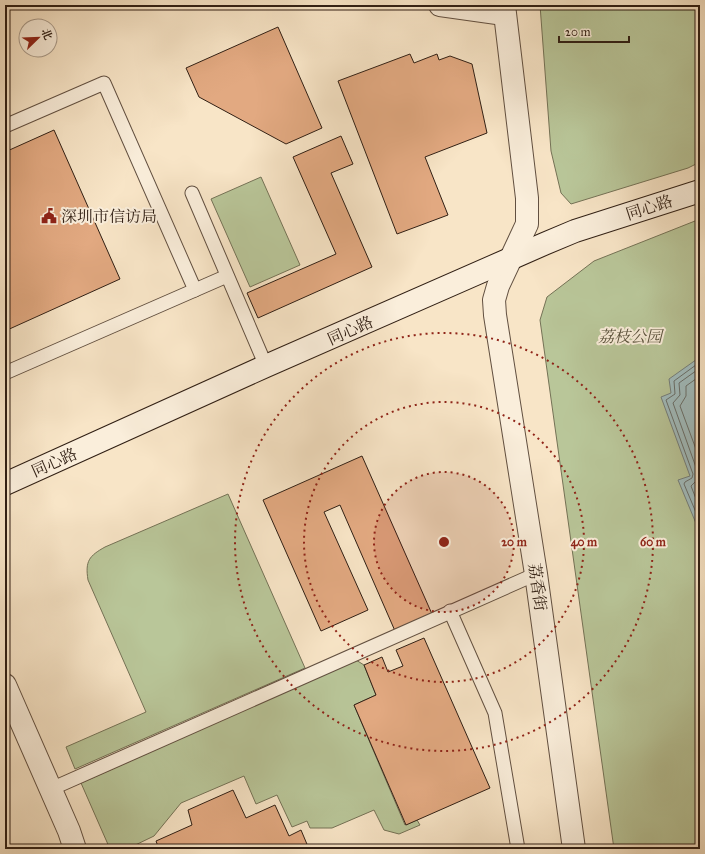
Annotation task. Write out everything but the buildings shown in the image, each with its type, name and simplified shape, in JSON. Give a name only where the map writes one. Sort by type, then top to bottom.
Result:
[{"type":"street","points":[[440,5],[504,9]]},
{"type":"street","name":"荔香街","points":[[504,9],[527,198],[527,224],[498,286],[494,300],[495,315],[536,574],[574,849]]},
{"type":"street","name":"同心路","points":[[5,484],[266,366],[511,258],[575,231],[700,190]]},
{"type":"street","points":[[5,685],[69,830],[75,849]]},
{"type":"lane","points":[[5,126],[104,83],[195,290]]},
{"type":"lane","points":[[192,193],[266,366]]},
{"type":"lane","points":[[5,374],[227,276]]},
{"type":"lane","points":[[51,789],[536,574]]},
{"type":"lane","points":[[450,611],[495,713],[518,849]]},
{"type":"green space","points":[[540,5],[700,5],[700,162],[688,168],[571,204],[561,193],[551,151]]},
{"type":"green space","points":[[261,177],[300,265],[250,287],[211,199]]},
{"type":"green space","name":"荔枝公园","points":[[700,219],[700,849],[614,849],[540,320],[547,297],[594,261]]},
{"type":"green space","points":[[228,494],[305,668],[75,769],[66,747],[146,712],[88,580],[87,568],[89,560],[95,553],[105,547]]},
{"type":"green space","points":[[356,660],[364,665],[376,695],[354,705],[405,825],[417,820],[420,825],[399,834],[384,830],[374,810],[332,828],[310,828],[307,821],[292,827],[277,795],[256,804],[244,776],[181,803],[154,836],[127,849],[110,849],[81,783]]},
{"type":"water","points":[[700,357],[700,533],[678,480],[690,476],[661,397],[671,393],[669,379]]},
{"type":"place","name":"深圳市信访局","points":[[49,216]]}]
